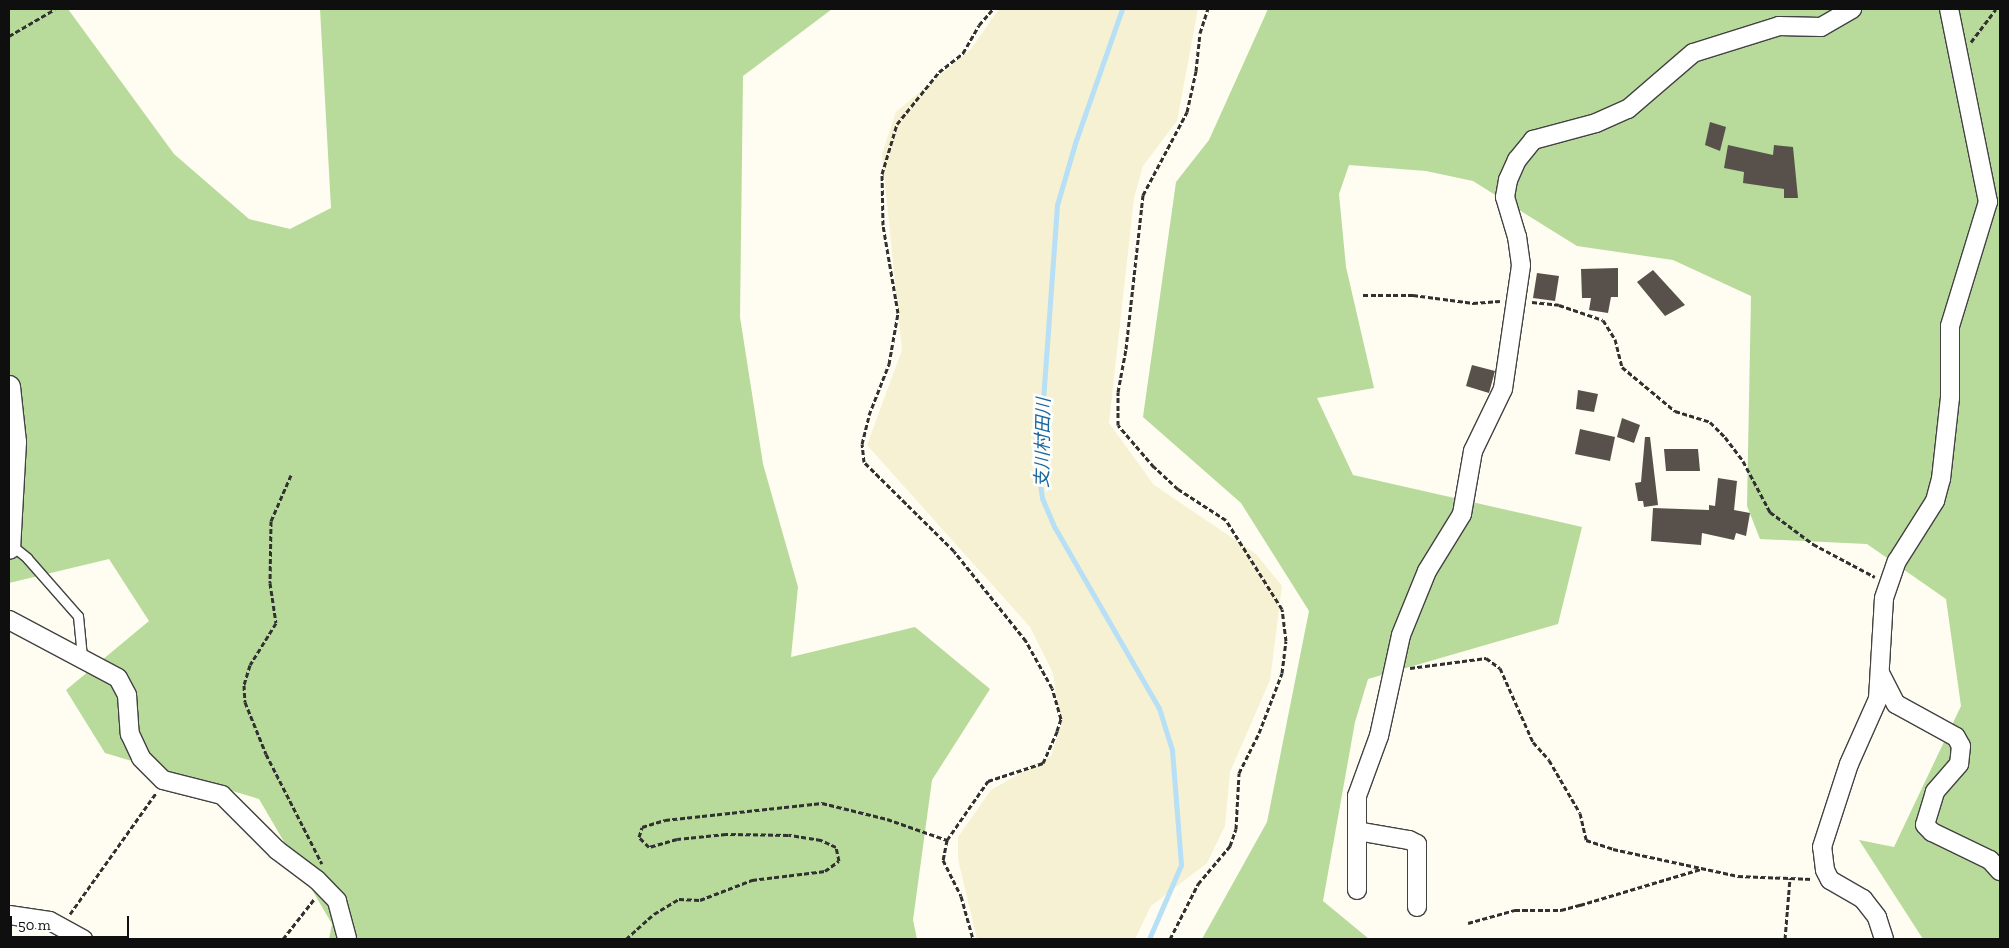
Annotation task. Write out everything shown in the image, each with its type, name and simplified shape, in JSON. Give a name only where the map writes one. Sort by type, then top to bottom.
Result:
[{"type":"street","points":[[1357,890],[1357,796],[1379,736],[1401,635],[1427,571],[1462,514],[1473,451],[1503,389],[1521,264],[1517,237],[1505,197],[1508,180],[1517,160],[1533,140],[1596,123],[1628,109],[1693,53],[1779,26],[1821,27],[1852,9]]},
{"type":"street","points":[[1884,939],[1878,917],[1863,899],[1830,880],[1824,870],[1822,847],[1849,764],[1878,699],[1884,598],[1889,582],[1897,561],[1935,501],[1941,479],[1950,398],[1950,326],[1988,202],[1949,9]]},
{"type":"street","points":[[9,387],[15,442],[9,548]]},
{"type":"street","points":[[9,620],[82,657],[118,678],[127,695],[130,734],[141,758],[166,781],[222,795],[277,850],[324,887],[337,901],[347,939]]},
{"type":"street","points":[[1880,672],[1896,704],[1956,737],[1961,746],[1959,764],[1935,792],[1925,826],[1932,832],[1990,860],[2000,871]]},
{"type":"street","points":[[1357,831],[1409,840],[1417,844],[1417,907]]},
{"type":"street","points":[[9,915],[50,921],[83,939]]},
{"type":"lane","points":[[9,544],[27,558],[78,616],[82,657]]},
{"type":"path","points":[[9,36],[55,9]]},
{"type":"path","points":[[973,939],[961,896],[943,860],[947,840],[988,781],[1043,763],[1062,719],[1052,688],[1026,641],[954,551],[864,462],[866,430],[889,364],[898,313],[883,225],[882,174],[898,124],[939,72],[963,53],[979,25],[992,9]]},
{"type":"path","points":[[1170,939],[1198,884],[1230,846],[1236,829],[1239,773],[1259,733],[1282,673],[1286,641],[1282,610],[1226,520],[1178,489],[1154,467],[1118,425],[1118,392],[1126,349],[1143,195],[1187,112],[1196,71],[1200,33],[1208,9]]},
{"type":"path","points":[[1958,55],[1979,35],[1996,9]]},
{"type":"path","points":[[1363,295],[1413,295],[1473,303],[1516,300],[1559,305],[1603,320],[1615,339],[1622,367],[1676,411],[1710,422],[1725,437],[1743,461],[1770,512],[1813,544],[1860,571],[1889,582]]},
{"type":"path","points":[[283,939],[324,887],[326,871],[270,762],[245,702],[244,685],[250,665],[276,623],[270,583],[271,521],[291,475]]},
{"type":"path","points":[[1394,671],[1486,658],[1500,668],[1533,742],[1549,760],[1580,813],[1586,840],[1738,876],[1830,880]]},
{"type":"path","points":[[62,928],[76,902],[166,781]]},
{"type":"path","points":[[626,939],[654,914],[679,900],[700,900],[752,880],[825,871],[839,861],[836,847],[821,840],[788,835],[726,834],[677,840],[649,847],[639,837],[642,827],[657,823],[822,804],[887,819],[947,840]]},
{"type":"path","points":[[1468,923],[1515,910],[1560,910],[1580,906],[1702,869]]},
{"type":"path","points":[[1784,939],[1790,878]]},
{"type":"shaded area","points":[[999,9],[1198,9],[1177,121],[1143,166],[1134,198],[1109,423],[1154,485],[1256,554],[1282,586],[1270,680],[1230,772],[1225,826],[1207,863],[1151,906],[1135,939],[977,939],[958,859],[958,837],[991,790],[1051,756],[1061,726],[1053,673],[1030,627],[867,445],[902,350],[882,154],[896,112],[971,49]]},
{"type":"green space","points":[[9,9],[68,9],[174,154],[249,219],[290,229],[331,208],[320,9],[832,9],[743,76],[740,317],[763,464],[798,587],[791,657],[915,627],[990,689],[932,780],[913,920],[917,939],[329,939],[332,924],[259,799],[105,753],[66,690],[149,621],[109,559],[9,583]]},
{"type":"green space","points":[[1268,9],[2000,9],[2000,939],[1923,939],[1859,840],[1894,847],[1961,706],[1946,599],[1867,544],[1760,539],[1747,506],[1751,296],[1673,260],[1577,246],[1473,181],[1426,171],[1349,165],[1339,194],[1346,267],[1374,388],[1317,398],[1353,475],[1582,527],[1558,624],[1368,679],[1355,722],[1323,901],[1369,939],[1202,939],[1267,822],[1309,611],[1241,503],[1143,417],[1176,182],[1209,140]]},
{"type":"building","points":[[1710,122],[1726,127],[1720,151],[1705,145]]},
{"type":"building","points":[[1728,145],[1773,155],[1774,145],[1793,147],[1798,198],[1784,198],[1784,189],[1743,183],[1744,172],[1724,168]]},
{"type":"building","points":[[1618,268],[1618,297],[1611,297],[1608,313],[1589,310],[1591,298],[1582,298],[1581,269]]},
{"type":"building","points":[[1653,270],[1685,305],[1665,316],[1637,282]]},
{"type":"building","points":[[1537,273],[1559,276],[1555,301],[1533,298]]},
{"type":"building","points":[[1472,365],[1495,371],[1489,393],[1466,386]]},
{"type":"building","points":[[1578,390],[1598,394],[1594,412],[1576,409]]},
{"type":"building","points":[[1622,418],[1640,425],[1634,443],[1617,437]]},
{"type":"building","points":[[1580,429],[1615,437],[1610,461],[1575,454]]},
{"type":"building","points":[[1645,437],[1650,437],[1658,505],[1644,507],[1643,501],[1638,501],[1635,483],[1641,482]]},
{"type":"building","points":[[1664,449],[1698,449],[1700,471],[1666,471]]},
{"type":"building","points":[[1718,478],[1737,481],[1734,510],[1750,513],[1746,536],[1736,533],[1734,540],[1702,533],[1701,545],[1651,541],[1653,508],[1709,510],[1709,505],[1715,506]]},
{"type":"waterway","name":"支川村田川","points":[[1122,9],[1076,140],[1057,205],[1038,472],[1042,498],[1055,528],[1159,708],[1172,750],[1181,865],[1149,939]]}]
